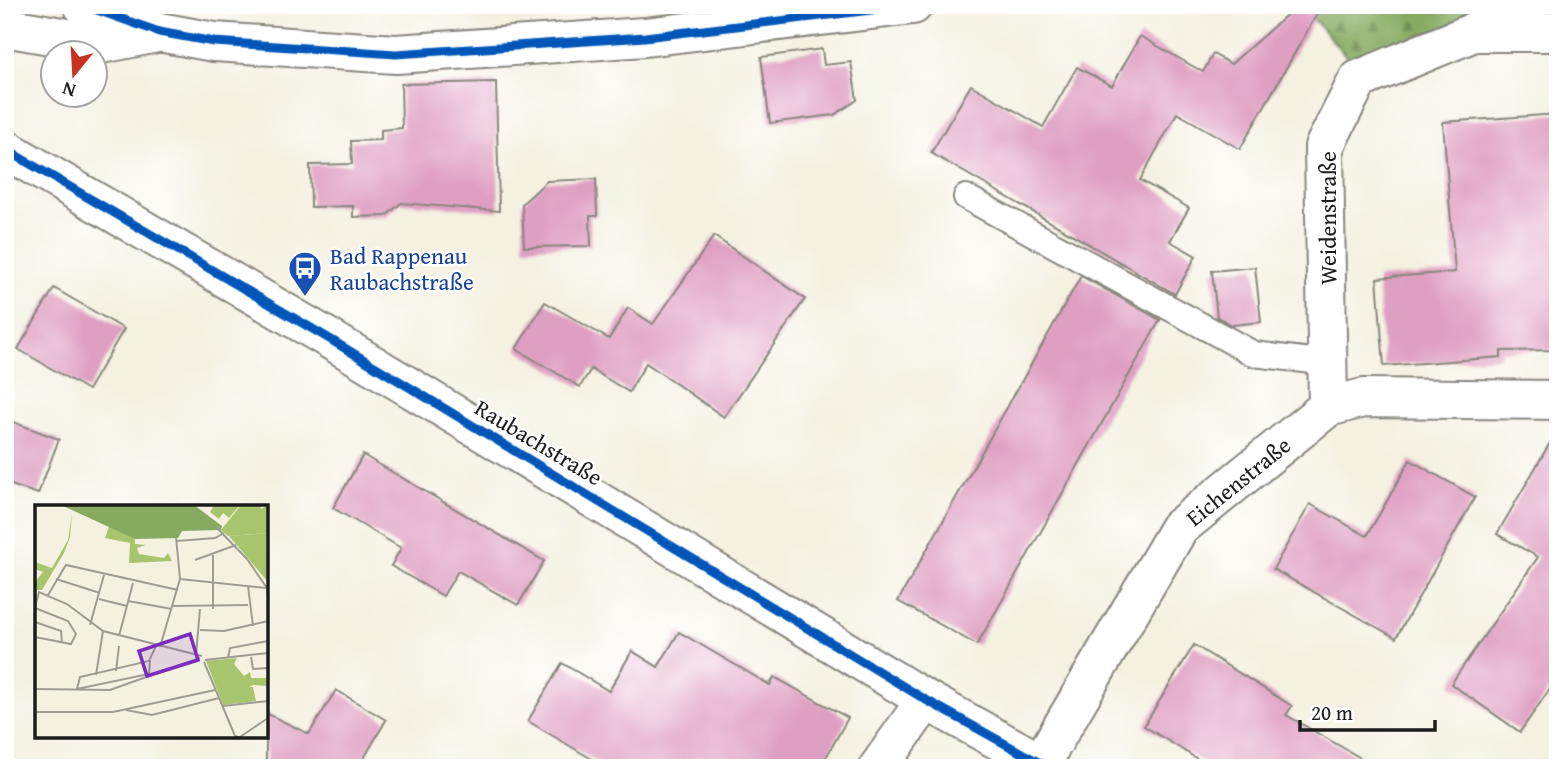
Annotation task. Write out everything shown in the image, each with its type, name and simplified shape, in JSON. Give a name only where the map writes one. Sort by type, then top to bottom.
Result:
[{"type":"street","points":[[83,5],[159,32],[214,42],[396,54],[645,37],[913,5]]},
{"type":"street","points":[[5,27],[101,44],[159,32]]},
{"type":"street","name":"Weidenstraße","points":[[1328,407],[1324,147],[1358,80],[1474,33],[1558,32]]},
{"type":"street","name":"Raubachstraße","points":[[6,150],[595,497],[926,700],[1045,765]]},
{"type":"street","name":"Eichenstraße","points":[[1045,765],[1179,528],[1328,407],[1363,398],[1558,400]]},
{"type":"street","points":[[878,768],[926,700]]},
{"type":"lane","points":[[966,197],[1254,354],[1328,363]]},
{"type":"green space","points":[[1307,5],[1558,5],[1558,16],[1468,21],[1348,58],[1306,11]]},
{"type":"building","points":[[1298,5],[1322,5],[1240,149],[1177,113],[1140,180],[1189,208],[1170,241],[1196,256],[1175,294],[931,153],[971,85],[1043,127],[1077,67],[1112,86],[1140,36],[1203,72],[1213,54],[1231,64]]},
{"type":"building","points":[[822,49],[824,65],[851,62],[857,100],[834,115],[770,123],[761,57]]},
{"type":"building","points":[[496,82],[499,211],[401,203],[386,216],[353,217],[353,206],[311,207],[310,165],[352,164],[351,141],[381,140],[381,130],[402,128],[401,84]]},
{"type":"building","points":[[1558,114],[1558,350],[1501,351],[1501,357],[1384,366],[1377,278],[1455,272],[1443,122]]},
{"type":"building","points":[[596,179],[597,216],[590,216],[591,246],[524,247],[522,204],[547,181]]},
{"type":"building","points":[[714,236],[805,299],[724,417],[646,363],[629,392],[591,369],[580,387],[516,349],[545,302],[609,339],[628,308],[653,324]]},
{"type":"building","points":[[1255,267],[1261,322],[1232,325],[1217,317],[1212,271]]},
{"type":"building","points":[[1081,276],[1160,320],[977,645],[898,601]]},
{"type":"building","points":[[54,288],[124,329],[88,390],[18,349]]},
{"type":"building","points":[[5,419],[59,439],[38,494],[5,483]]},
{"type":"building","points":[[1558,429],[1558,677],[1520,732],[1451,684],[1538,557],[1497,534]]},
{"type":"building","points":[[363,455],[544,561],[518,605],[458,571],[443,596],[391,566],[401,548],[333,508]]},
{"type":"building","points":[[1410,460],[1475,497],[1396,638],[1273,569],[1310,504],[1367,536]]},
{"type":"building","points":[[679,632],[770,685],[774,677],[848,718],[820,768],[607,768],[528,721],[562,663],[609,691],[632,651],[658,667]]},
{"type":"building","points":[[1194,645],[1292,706],[1286,715],[1378,768],[1212,768],[1144,726]]},
{"type":"building","points":[[336,690],[386,720],[363,760],[379,768],[266,768],[268,714],[309,734]]},
{"type":"cycle path","points":[[83,5],[159,32],[214,42],[396,54],[645,37],[913,5]]},
{"type":"cycle path","points":[[5,149],[328,338],[926,700],[1049,768]]},
{"type":"place","name":"Bad Rappenau Raubachstraße","points":[[305,298]]}]
